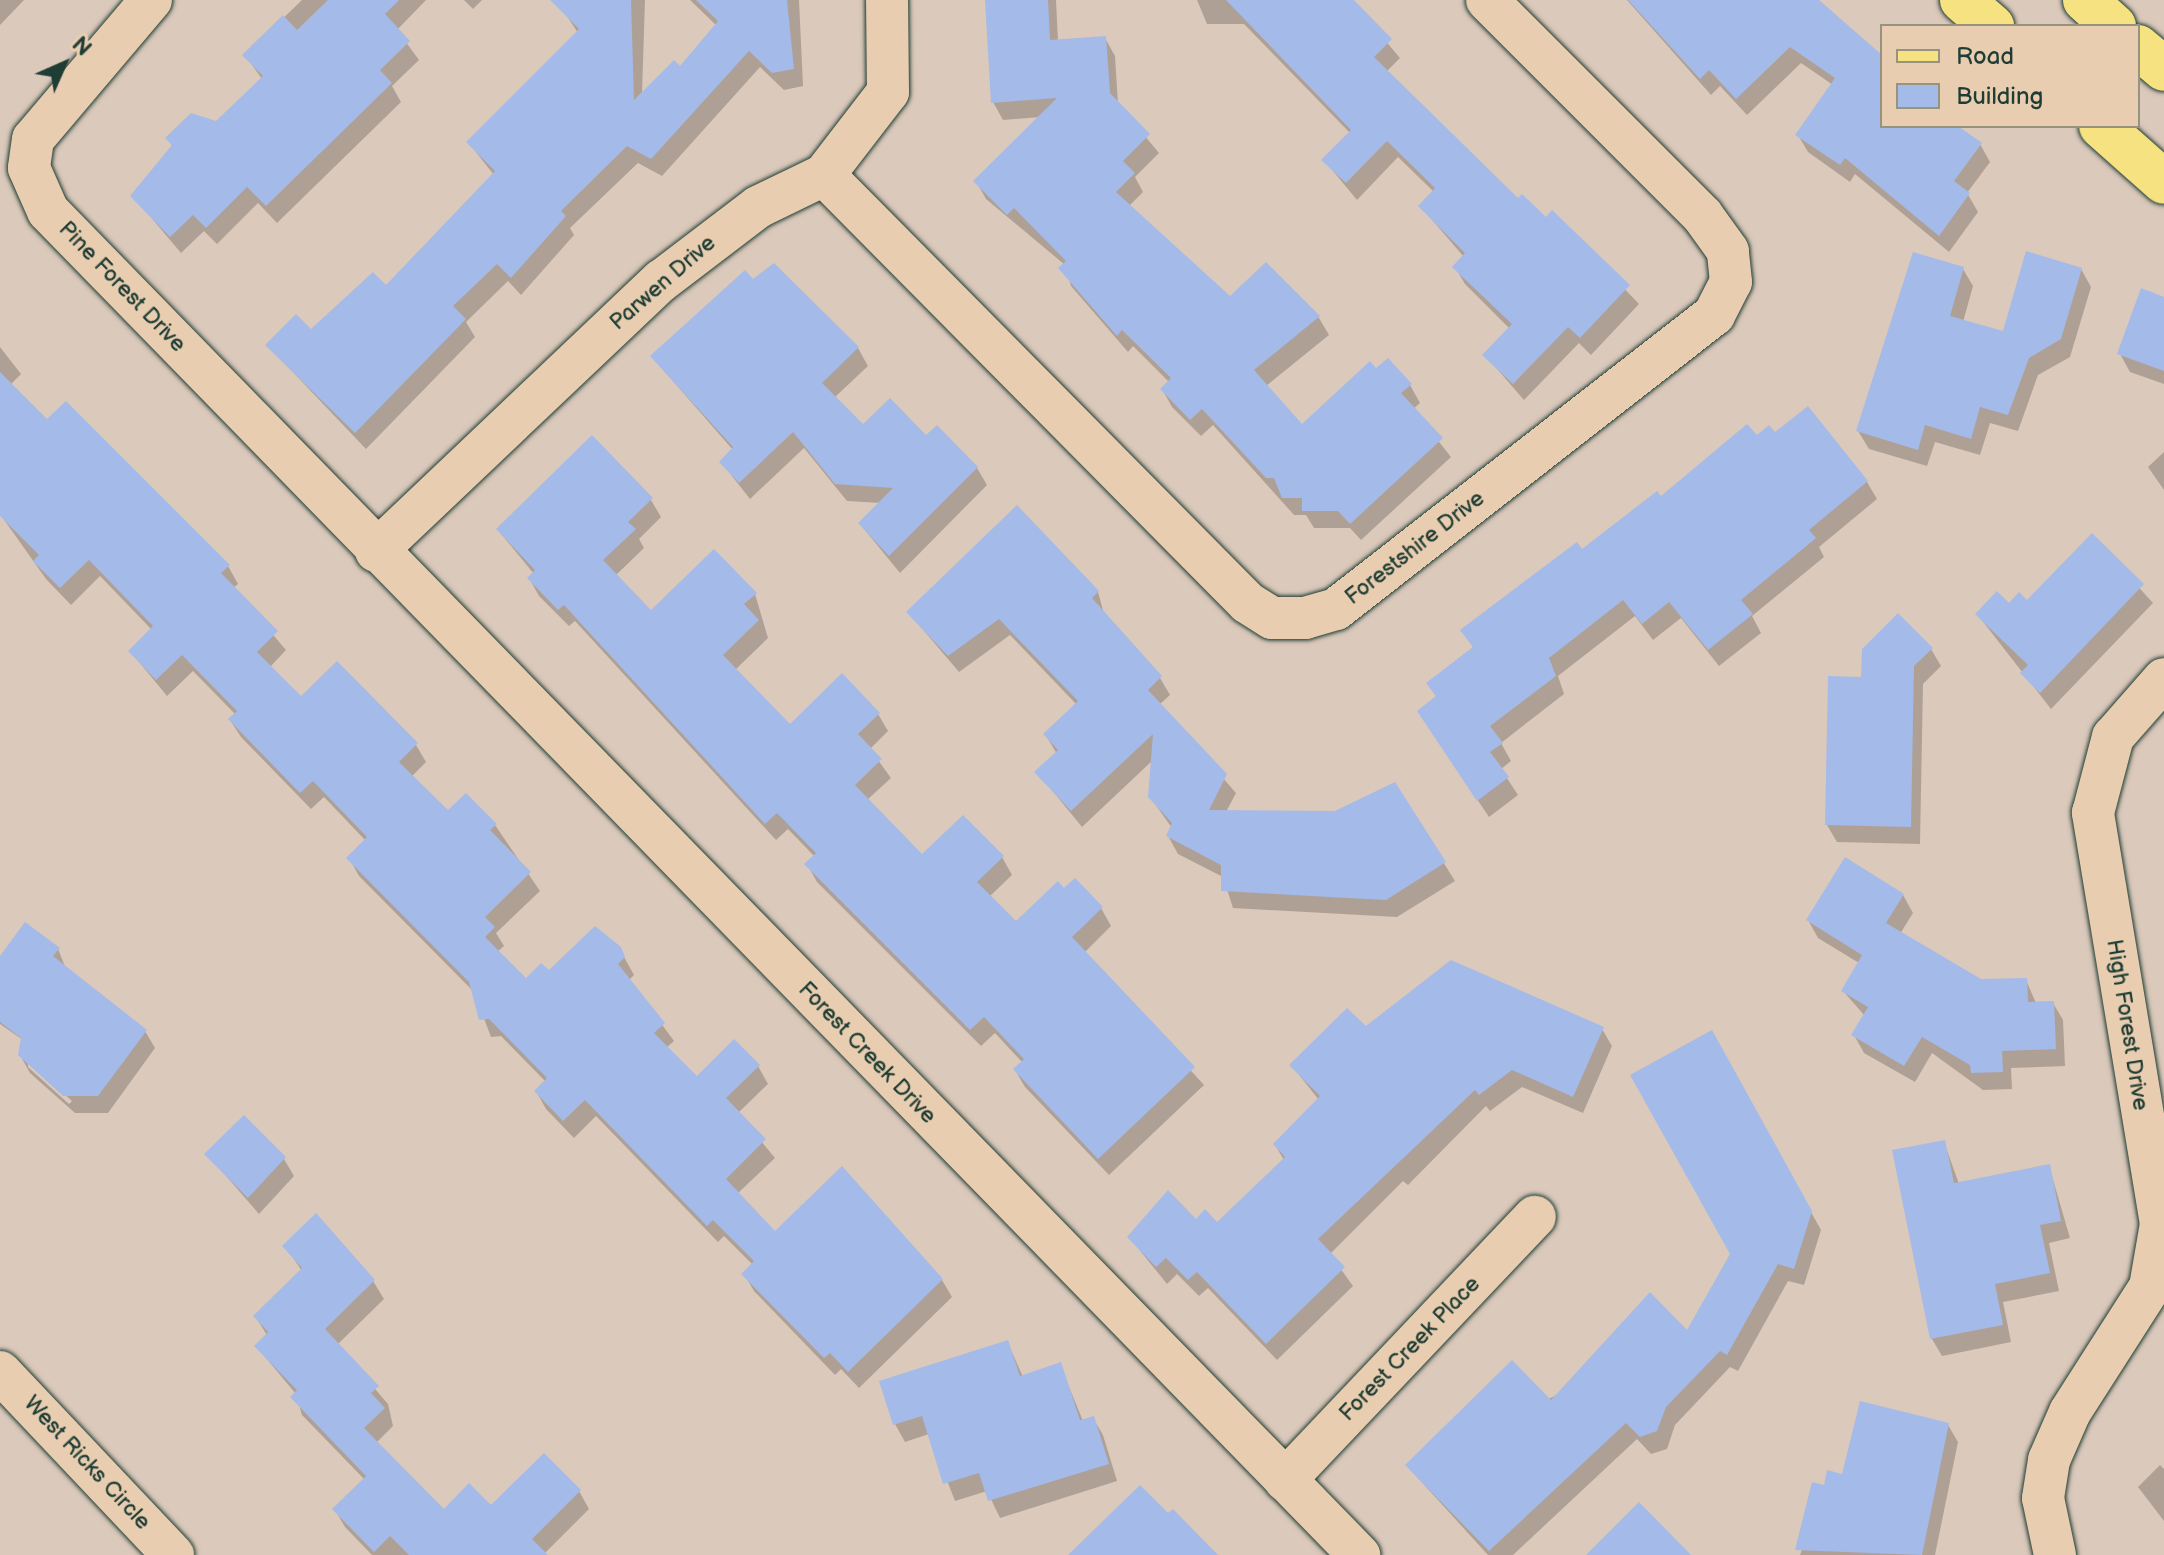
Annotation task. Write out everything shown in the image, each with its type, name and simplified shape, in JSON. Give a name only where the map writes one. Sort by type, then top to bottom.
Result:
[{"type":"main road","points":[[1962,0],[1990,24]]},
{"type":"main road","points":[[2085,0],[2112,24]]},
{"type":"main road","points":[[2140,49],[2164,69]]},
{"type":"main road","points":[[2103,128],[2164,182]]},
{"type":"street","name":"Pine Forest Drive","points":[[151,0],[33,139],[35,194],[376,551]]},
{"type":"street","name":"Parwen Drive","points":[[376,551],[661,281],[758,207],[824,175],[888,92],[887,0]]},
{"type":"street","name":"Forestshire Drive","points":[[824,175],[1248,603],[1272,618],[1305,618],[1336,609],[1714,315],[1731,282],[1728,251],[1702,215],[1487,0]]},
{"type":"street","name":"Forest Creek Drive","points":[[376,551],[1359,1555]]},
{"type":"street","name":"High Forest Drive","points":[[2055,1555],[2043,1498],[2049,1460],[2070,1412],[2150,1287],[2161,1224],[2093,813],[2113,737],[2164,679]]},
{"type":"street","name":"Forest Creek Place","points":[[1285,1480],[1535,1217]]},
{"type":"street","name":"West Ricks Circle","points":[[0,1372],[173,1555]]},
{"type":"building","points":[[328,0],[399,0],[385,14],[410,41],[380,70],[392,83],[266,206],[247,187],[206,228],[193,215],[170,237],[130,196],[172,145],[165,138],[191,113],[216,121],[263,76],[242,55],[283,15],[297,30]]},
{"type":"building","points":[[550,0],[631,0],[634,100],[674,60],[680,66],[718,21],[696,0],[787,0],[794,69],[772,73],[749,51],[651,159],[627,146],[561,211],[566,216],[511,278],[497,264],[453,306],[466,319],[355,433],[265,345],[296,314],[311,329],[373,272],[386,285],[495,171],[466,142],[579,29]]},
{"type":"building","points":[[985,0],[1048,0],[1050,40],[1106,36],[1110,93],[1150,134],[1123,161],[1135,173],[1116,192],[1230,296],[1266,262],[1320,316],[1254,370],[1302,424],[1370,361],[1376,368],[1388,358],[1412,384],[1401,393],[1443,438],[1350,524],[1338,511],[1302,511],[1302,498],[1282,498],[1274,478],[1266,478],[1202,409],[1190,420],[1160,389],[1171,378],[1122,330],[1117,336],[1058,268],[1066,261],[1014,208],[1007,215],[973,181],[1057,98],[991,103]]},
{"type":"building","points":[[1226,0],[1354,0],[1392,39],[1374,57],[1518,198],[1522,194],[1546,217],[1552,210],[1630,285],[1580,338],[1568,327],[1513,384],[1482,355],[1512,324],[1452,267],[1465,253],[1418,206],[1435,188],[1387,141],[1346,183],[1321,160],[1351,130]]},
{"type":"building","points":[[1628,0],[1819,0],[1880,53],[1880,128],[1961,128],[1982,143],[1954,181],[1970,193],[1939,236],[1845,158],[1840,165],[1795,135],[1835,78],[1790,47],[1736,99],[1709,70],[1700,79]]},
{"type":"building","points":[[2026,251],[2082,268],[2061,339],[2029,358],[2008,415],[1980,407],[1971,439],[1925,425],[1918,450],[1856,431],[1913,252],[1964,267],[1950,316],[2003,331]]},
{"type":"building","points":[[774,263],[859,347],[822,383],[863,424],[890,398],[926,435],[937,425],[978,467],[889,556],[858,523],[893,488],[835,484],[793,432],[739,483],[719,462],[733,447],[650,356],[745,270],[753,279]]},
{"type":"building","points":[[2141,288],[2164,297],[2164,371],[2117,354]]},
{"type":"building","points":[[0,372],[47,419],[66,401],[230,565],[221,573],[278,631],[257,652],[301,696],[337,661],[418,743],[399,762],[448,810],[466,793],[497,824],[490,830],[531,872],[485,917],[495,927],[485,937],[526,978],[541,963],[549,970],[595,926],[621,947],[625,957],[618,964],[665,1023],[654,1033],[697,1076],[734,1039],[760,1065],[726,1098],[766,1139],[726,1179],[775,1231],[842,1166],[943,1279],[848,1372],[830,1353],[824,1358],[741,1274],[754,1261],[713,1220],[707,1226],[585,1100],[563,1121],[534,1091],[547,1078],[489,1019],[479,1020],[469,982],[346,858],[367,837],[313,781],[300,793],[228,719],[237,711],[182,655],[156,680],[128,651],[153,626],[89,560],[60,588],[33,561],[39,555],[0,516]]},
{"type":"building","points":[[1808,406],[1868,481],[1809,530],[1816,538],[1741,600],[1753,614],[1708,650],[1669,602],[1642,624],[1623,600],[1549,658],[1556,676],[1490,726],[1503,743],[1490,752],[1509,777],[1477,801],[1417,711],[1436,696],[1426,683],[1473,647],[1460,630],[1577,542],[1582,549],[1657,491],[1661,496],[1747,424],[1757,435],[1769,425],[1775,432]]},
{"type":"building","points":[[592,435],[653,498],[628,522],[636,529],[603,560],[651,610],[714,549],[757,593],[744,604],[759,620],[723,655],[790,724],[842,673],[880,713],[858,734],[882,759],[855,785],[922,854],[963,815],[1004,856],[977,882],[1016,921],[1058,881],[1064,888],[1075,878],[1103,907],[1072,937],[1195,1067],[1098,1159],[1013,1069],[1024,1059],[984,1017],[970,1030],[804,864],[816,853],[777,813],[765,824],[564,605],[558,610],[527,578],[535,570],[496,529]]},
{"type":"building","points":[[1017,505],[1099,591],[1092,598],[1162,676],[1148,690],[1227,774],[1209,810],[1335,811],[1395,782],[1446,862],[1386,900],[1221,891],[1221,865],[1166,836],[1172,823],[1148,797],[1153,734],[1071,811],[1034,772],[1058,750],[1043,734],[1078,701],[999,619],[948,656],[906,612]]},
{"type":"building","points":[[2092,533],[2144,584],[2040,693],[2020,673],[2028,665],[1975,614],[1997,591],[2009,603],[2019,592],[2027,600]]},
{"type":"building","points":[[1898,613],[1933,648],[1914,666],[1911,827],[1825,825],[1828,676],[1861,677],[1862,649]]},
{"type":"building","points":[[1845,857],[1904,894],[1886,923],[1981,979],[2027,978],[2028,1002],[2054,1001],[2056,1049],[2002,1051],[2003,1072],[1971,1073],[1970,1065],[1922,1037],[1904,1066],[1851,1035],[1868,1007],[1841,991],[1862,955],[1806,920]]},
{"type":"building","points":[[25,922],[60,948],[53,956],[147,1030],[98,1096],[63,1096],[18,1055],[21,1038],[0,1022],[0,956]]},
{"type":"building","points":[[1451,960],[1604,1027],[1573,1097],[1512,1070],[1479,1095],[1475,1090],[1318,1239],[1345,1267],[1266,1344],[1197,1272],[1188,1280],[1166,1258],[1156,1267],[1127,1237],[1168,1190],[1196,1219],[1205,1209],[1217,1222],[1285,1157],[1273,1144],[1320,1096],[1289,1065],[1347,1008],[1366,1026]]},
{"type":"building","points":[[1712,1030],[1812,1211],[1794,1269],[1778,1264],[1727,1355],[1720,1351],[1666,1407],[1657,1431],[1640,1437],[1626,1423],[1489,1551],[1405,1465],[1512,1360],[1551,1400],[1650,1292],[1687,1330],[1730,1254],[1630,1075]]},
{"type":"building","points":[[244,1115],[286,1157],[248,1198],[204,1154]]},
{"type":"building","points":[[1945,1140],[1954,1183],[2050,1164],[2061,1221],[2040,1225],[2050,1273],[1995,1284],[2003,1325],[1930,1339],[1892,1150]]},
{"type":"building","points":[[316,1213],[375,1280],[325,1329],[379,1386],[371,1393],[385,1408],[364,1428],[444,1509],[469,1483],[491,1505],[544,1453],[581,1490],[532,1539],[548,1555],[409,1555],[390,1536],[374,1552],[332,1509],[366,1476],[290,1397],[297,1390],[254,1346],[268,1332],[253,1316],[302,1268],[282,1246]]},
{"type":"building","points":[[1008,1340],[1020,1376],[1061,1362],[1080,1420],[1094,1416],[1109,1464],[988,1501],[979,1473],[943,1484],[922,1416],[893,1425],[879,1381]]},
{"type":"building","points":[[1860,1401],[1949,1423],[1922,1555],[1795,1550],[1812,1482],[1824,1485],[1827,1470],[1842,1474]]},
{"type":"building","points":[[1140,1485],[1168,1513],[1173,1509],[1218,1555],[1068,1555]]},
{"type":"building","points":[[1639,1502],[1691,1555],[1586,1555]]}]
